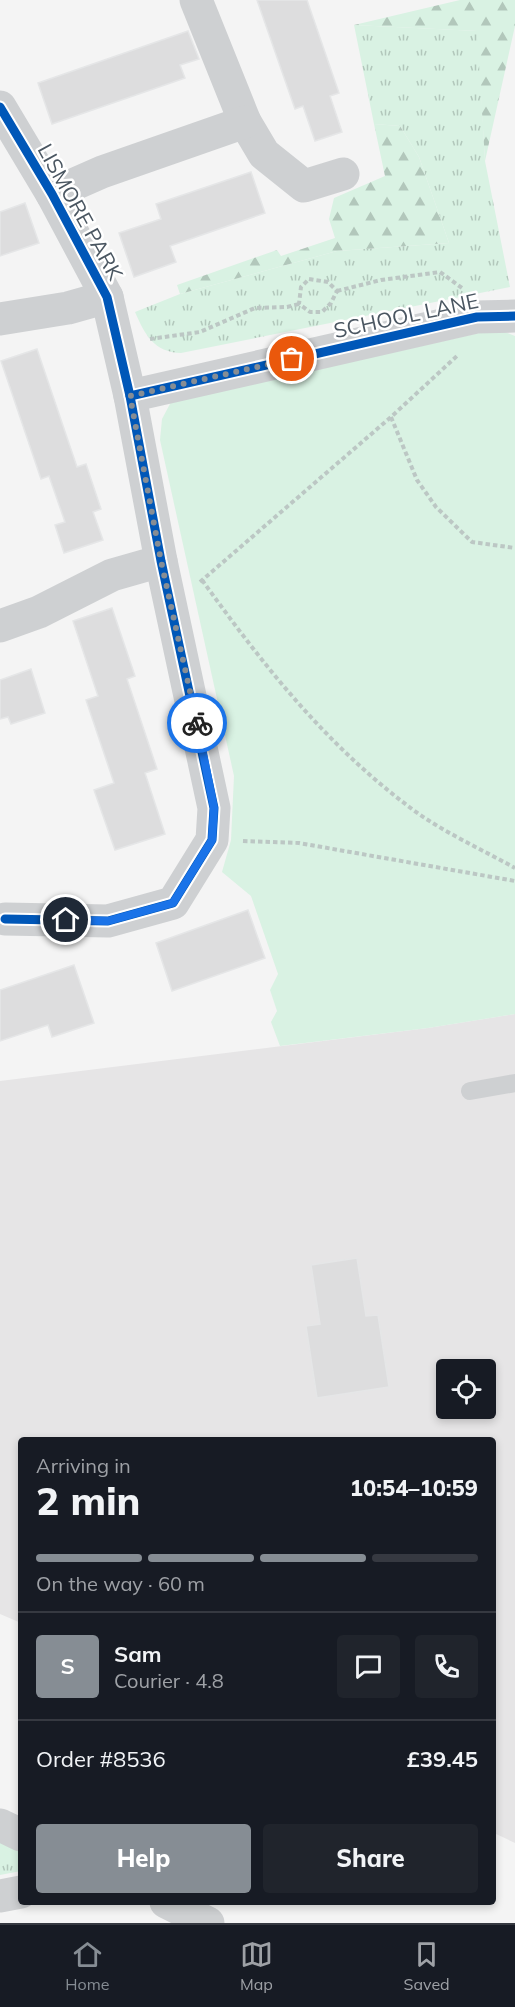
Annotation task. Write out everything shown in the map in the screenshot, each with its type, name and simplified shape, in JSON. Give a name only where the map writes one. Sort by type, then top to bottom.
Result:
[{"type":"street","points":[[196,0],[245,122],[264,154],[304,186],[343,174]]},
{"type":"street","name":"LISMORE PARK","points":[[0,107],[52,194],[107,297],[130,396],[161,561],[172,602],[214,808],[212,840],[173,903],[108,921],[5,919]]},
{"type":"street","points":[[52,194],[102,172],[245,122]]},
{"type":"street","points":[[0,319],[68,308],[107,297]]},
{"type":"street","name":"SCHOOL LANE","points":[[130,396],[477,316],[515,316]]},
{"type":"street","points":[[0,626],[39,612],[112,575],[161,561]]},
{"type":"street","points":[[0,1825],[18,1834]]},
{"type":"street","points":[[0,1896],[18,1893]]},
{"type":"street","points":[[172,1905],[208,1923]]},
{"type":"lane","points":[[470,1091],[515,1083]]},
{"type":"path","points":[[172,602],[202,580],[391,417],[475,340],[477,316],[466,291],[440,272],[381,280],[337,291],[331,303],[322,312],[310,312],[299,304]]},
{"type":"path","points":[[299,304],[301,287],[309,279],[328,282],[337,291]]},
{"type":"path","points":[[118,342],[200,332],[255,308],[287,307],[299,304]]},
{"type":"path","points":[[391,417],[417,480],[436,507],[472,542],[515,548]]},
{"type":"path","points":[[202,580],[261,663],[324,733],[413,809],[515,868]]},
{"type":"path","points":[[212,840],[299,843],[515,882]]},
{"type":"shaded area","points":[[515,1014],[515,1843],[496,1834],[496,1437],[18,1437],[18,1622],[0,1614],[0,1081],[428,1028]]},
{"type":"green space","points":[[460,0],[515,0],[515,26],[485,161],[477,31],[354,25]]},
{"type":"green space","points":[[354,25],[478,31],[485,161],[510,287],[181,353],[157,346],[147,335],[135,312],[180,294],[337,251],[449,243],[419,157],[400,126],[374,124]]},
{"type":"green space","points":[[374,124],[400,126],[419,157],[449,243],[337,251],[180,294],[177,285],[277,250],[281,256],[335,238],[329,219],[334,198],[385,176]]},
{"type":"green space","points":[[497,329],[515,336],[515,1014],[428,1028],[280,1046],[271,1022],[277,1011],[270,990],[278,974],[251,896],[222,872],[231,840],[234,776],[160,440],[162,419],[171,402]]},
{"type":"green space","points":[[0,1834],[18,1842],[18,1872],[0,1875]]},
{"type":"building","points":[[257,0],[307,0],[339,93],[330,96],[342,132],[315,141],[303,106],[295,109]]},
{"type":"building","points":[[188,31],[199,59],[180,65],[185,78],[52,124],[38,83]]},
{"type":"building","points":[[251,172],[265,213],[170,246],[176,262],[134,277],[119,233],[161,219],[156,204]]},
{"type":"building","points":[[25,203],[39,243],[0,256],[0,212]]},
{"type":"building","points":[[37,349],[77,467],[86,464],[101,509],[93,512],[103,540],[64,553],[55,525],[65,522],[49,476],[41,479],[1,361]]},
{"type":"building","points":[[112,608],[135,676],[127,679],[157,769],[145,773],[165,834],[115,850],[94,790],[114,783],[86,700],[98,696],[73,621]]},
{"type":"building","points":[[31,669],[45,713],[11,724],[8,717],[0,719],[0,680]]},
{"type":"building","points":[[248,910],[265,958],[172,991],[156,943]]},
{"type":"building","points":[[74,965],[94,1023],[52,1037],[48,1025],[0,1041],[0,990]]},
{"type":"building","points":[[357,1258],[366,1316],[378,1315],[389,1387],[317,1398],[306,1326],[320,1324],[311,1265]]},
{"type":"cycle path","points":[[0,107],[52,194],[107,297],[130,396],[161,561],[214,808],[212,840],[173,903],[108,921],[5,919]]},
{"type":"cycle path","points":[[130,396],[477,317],[515,316]]},
{"type":"way so far","points":[[197,723],[172,602],[161,561],[130,396],[292,359]]},
{"type":"route","points":[[66,920],[108,921],[173,903],[212,840],[214,808],[197,723]]}]
